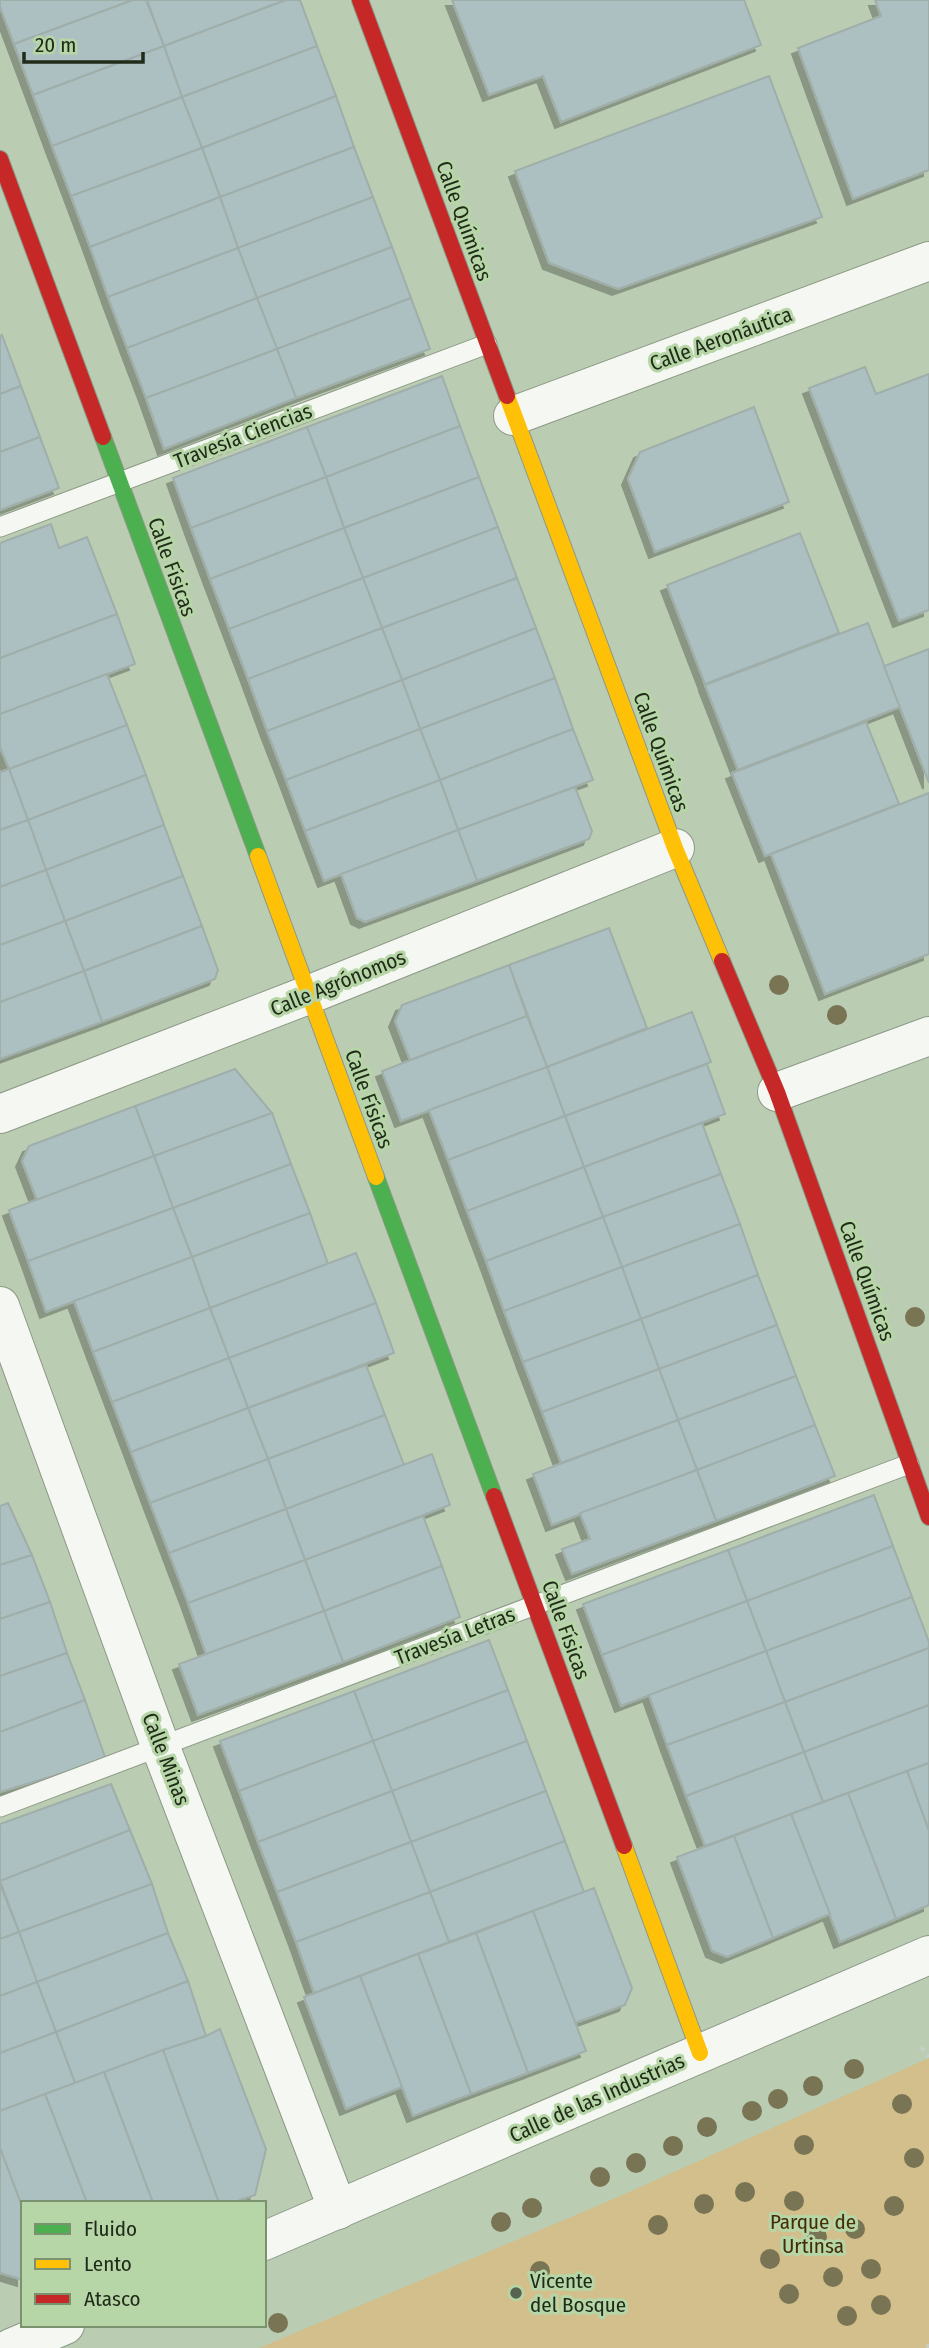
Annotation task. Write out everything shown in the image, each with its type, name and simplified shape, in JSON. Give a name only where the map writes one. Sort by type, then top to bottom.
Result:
[{"type":"street","name":"Calle Químicas","points":[[360,0],[675,848],[777,1092],[929,1517]]},
{"type":"street","name":"Calle Físicas","points":[[0,159],[700,2053]]},
{"type":"street","name":"Calle Aeronáutica","points":[[513,416],[929,261]]},
{"type":"street","name":"Calle Agrónomos","points":[[0,1114],[308,995],[675,848]]},
{"type":"street","points":[[777,1092],[929,1036]]},
{"type":"street","name":"Calle Minas","points":[[0,1306],[161,1748],[338,2210]]},
{"type":"street","name":"Calle de las Industrias","points":[[266,2240],[929,1955]]},
{"type":"street","points":[[12,2348],[60,2327]]},
{"type":"lane","name":"Travesía Ciencias","points":[[0,527],[487,344]]},
{"type":"lane","name":"Travesía Letras","points":[[0,1807],[909,1464]]},
{"type":"path","points":[[921,2047],[929,2057]]},
{"type":"green space","name":"Parque de Urtinsa","points":[[929,2058],[929,2348],[259,2348],[602,2204]]},
{"type":"building","points":[[0,0],[133,0],[14,44],[0,7]]},
{"type":"building","points":[[133,0],[146,0],[164,46],[33,95],[14,44]]},
{"type":"building","points":[[147,0],[286,0],[164,46]]},
{"type":"building","points":[[286,0],[300,0],[317,46],[182,97],[164,46]]},
{"type":"building","points":[[452,0],[744,0],[761,45],[561,122],[543,76],[489,95]]},
{"type":"building","points":[[875,0],[929,0],[929,170],[853,199],[798,48],[881,16]]},
{"type":"building","points":[[164,46],[182,97],[52,146],[33,95]]},
{"type":"building","points":[[317,46],[336,96],[202,148],[182,97]]},
{"type":"building","points":[[769,76],[822,217],[618,289],[549,263],[515,171]]},
{"type":"building","points":[[336,96],[354,147],[220,197],[202,148]]},
{"type":"building","points":[[182,97],[202,148],[71,196],[52,146]]},
{"type":"building","points":[[354,147],[373,197],[238,248],[220,197]]},
{"type":"building","points":[[202,148],[220,197],[90,247],[71,196]]},
{"type":"building","points":[[220,197],[238,248],[108,297],[90,247]]},
{"type":"building","points":[[373,197],[392,247],[257,298],[238,248]]},
{"type":"building","points":[[392,247],[411,298],[277,349],[257,298]]},
{"type":"building","points":[[238,248],[257,298],[127,348],[108,297]]},
{"type":"building","points":[[257,298],[277,349],[146,398],[127,348]]},
{"type":"building","points":[[411,298],[430,349],[296,398],[277,349]]},
{"type":"building","points":[[2,335],[21,386],[0,394],[0,336]]},
{"type":"building","points":[[277,349],[296,398],[164,449],[146,398]]},
{"type":"building","points":[[865,367],[876,394],[929,374],[929,610],[899,621],[809,388]]},
{"type":"building","points":[[442,376],[460,426],[326,477],[307,427]]},
{"type":"building","points":[[21,386],[40,437],[0,452],[0,394]]},
{"type":"building","points":[[754,407],[789,502],[655,552],[628,479],[640,452]]},
{"type":"building","points":[[460,426],[479,477],[344,528],[326,477]]},
{"type":"building","points":[[307,427],[326,477],[191,528],[173,478]]},
{"type":"building","points":[[40,437],[59,488],[0,510],[0,452]]},
{"type":"building","points":[[326,477],[344,528],[210,579],[191,528]]},
{"type":"building","points":[[479,477],[498,527],[363,578],[344,528]]},
{"type":"building","points":[[51,524],[59,548],[87,537],[117,614],[0,658],[0,543]]},
{"type":"building","points":[[498,527],[517,578],[382,628],[363,578]]},
{"type":"building","points":[[344,528],[363,578],[229,629],[210,579]]},
{"type":"building","points":[[800,533],[839,633],[705,684],[667,585]]},
{"type":"building","points":[[363,578],[382,628],[248,679],[229,629]]},
{"type":"building","points":[[517,578],[536,628],[402,680],[382,628]]},
{"type":"building","points":[[117,614],[135,664],[0,714],[0,658]]},
{"type":"building","points":[[868,623],[900,707],[738,770],[705,685]]},
{"type":"building","points":[[382,628],[402,680],[267,731],[248,679]]},
{"type":"building","points":[[536,628],[555,678],[420,729],[402,680]]},
{"type":"building","points":[[929,649],[929,783],[884,666]]},
{"type":"building","points":[[107,674],[127,725],[9,769],[0,747],[0,714]]},
{"type":"building","points":[[555,678],[573,729],[440,780],[420,729]]},
{"type":"building","points":[[402,680],[420,729],[286,780],[267,731]]},
{"type":"building","points":[[866,722],[899,804],[765,856],[732,773]]},
{"type":"building","points":[[127,725],[146,775],[28,820],[9,769]]},
{"type":"building","points":[[420,729],[440,780],[305,831],[286,780]]},
{"type":"building","points":[[573,729],[593,780],[458,830],[440,780]]},
{"type":"building","points":[[9,769],[28,820],[0,830],[0,772]]},
{"type":"building","points":[[146,775],[164,825],[46,870],[28,820]]},
{"type":"building","points":[[440,780],[458,830],[324,881],[305,831]]},
{"type":"building","points":[[575,787],[592,831],[589,839],[477,881],[458,830]]},
{"type":"building","points":[[929,793],[929,954],[825,994],[771,854]]},
{"type":"building","points":[[28,820],[46,870],[0,887],[0,830]]},
{"type":"building","points":[[164,825],[183,876],[65,921],[46,870]]},
{"type":"building","points":[[458,830],[477,881],[365,922],[357,918],[341,874]]},
{"type":"building","points":[[46,870],[65,921],[0,945],[0,887]]},
{"type":"building","points":[[183,876],[202,926],[84,971],[65,921]]},
{"type":"building","points":[[65,921],[84,971],[0,1002],[0,945]]},
{"type":"building","points":[[202,926],[218,970],[215,979],[102,1022],[84,971]]},
{"type":"building","points":[[609,928],[647,1028],[547,1067],[509,965]]},
{"type":"building","points":[[509,965],[527,1016],[410,1060],[395,1021],[402,1005]]},
{"type":"building","points":[[84,971],[102,1022],[0,1059],[0,1002]]},
{"type":"building","points":[[692,1012],[711,1062],[565,1116],[547,1067]]},
{"type":"building","points":[[527,1016],[547,1067],[401,1121],[382,1071]]},
{"type":"building","points":[[707,1064],[725,1114],[584,1167],[565,1116]]},
{"type":"building","points":[[547,1067],[565,1116],[448,1160],[429,1110]]},
{"type":"building","points":[[235,1069],[272,1113],[154,1156],[135,1106]]},
{"type":"building","points":[[135,1106],[154,1156],[37,1200],[22,1161],[29,1146]]},
{"type":"building","points":[[272,1113],[291,1164],[173,1208],[154,1156]]},
{"type":"building","points":[[565,1116],[584,1167],[467,1211],[448,1160]]},
{"type":"building","points":[[702,1123],[721,1174],[603,1217],[584,1167]]},
{"type":"building","points":[[154,1156],[173,1208],[28,1261],[9,1210]]},
{"type":"building","points":[[291,1164],[310,1213],[192,1257],[173,1208]]},
{"type":"building","points":[[584,1167],[603,1217],[486,1261],[467,1211]]},
{"type":"building","points":[[721,1174],[740,1224],[622,1267],[603,1217]]},
{"type":"building","points":[[173,1208],[192,1257],[46,1312],[28,1261]]},
{"type":"building","points":[[310,1213],[328,1264],[210,1308],[192,1257]]},
{"type":"building","points":[[603,1217],[622,1267],[504,1311],[486,1261]]},
{"type":"building","points":[[740,1224],[758,1275],[641,1319],[622,1267]]},
{"type":"building","points":[[356,1253],[376,1303],[229,1358],[210,1308]]},
{"type":"building","points":[[192,1257],[210,1308],[93,1352],[74,1301]]},
{"type":"building","points":[[622,1267],[641,1319],[523,1362],[504,1311]]},
{"type":"building","points":[[758,1275],[777,1325],[659,1369],[641,1319]]},
{"type":"building","points":[[376,1303],[394,1353],[248,1408],[229,1358]]},
{"type":"building","points":[[210,1308],[229,1358],[112,1402],[93,1352]]},
{"type":"building","points":[[641,1319],[659,1369],[542,1412],[523,1362]]},
{"type":"building","points":[[777,1325],[796,1376],[678,1420],[659,1369]]},
{"type":"building","points":[[229,1358],[248,1408],[131,1452],[112,1402]]},
{"type":"building","points":[[366,1365],[385,1415],[268,1459],[248,1408]]},
{"type":"building","points":[[659,1369],[678,1420],[561,1463],[542,1412]]},
{"type":"building","points":[[796,1376],[815,1425],[697,1470],[678,1420]]},
{"type":"building","points":[[248,1408],[268,1459],[150,1503],[131,1452]]},
{"type":"building","points":[[385,1415],[404,1465],[286,1509],[268,1459]]},
{"type":"building","points":[[678,1420],[697,1470],[552,1525],[533,1474]]},
{"type":"building","points":[[815,1425],[835,1476],[716,1521],[697,1470]]},
{"type":"building","points":[[432,1454],[450,1505],[305,1560],[286,1509]]},
{"type":"building","points":[[268,1459],[286,1509],[169,1553],[150,1503]]},
{"type":"building","points":[[697,1470],[716,1521],[572,1574],[562,1549],[590,1539],[580,1513]]},
{"type":"building","points":[[874,1495],[893,1546],[747,1601],[728,1550]]},
{"type":"building","points":[[8,1503],[32,1555],[0,1565],[0,1506]]},
{"type":"building","points":[[286,1509],[305,1560],[188,1603],[169,1553]]},
{"type":"building","points":[[423,1516],[442,1566],[324,1611],[305,1560]]},
{"type":"building","points":[[893,1546],[912,1597],[766,1651],[747,1601]]},
{"type":"building","points":[[728,1550],[747,1601],[602,1655],[583,1604]]},
{"type":"building","points":[[32,1555],[50,1602],[0,1619],[0,1565]]},
{"type":"building","points":[[305,1560],[324,1611],[206,1654],[188,1603]]},
{"type":"building","points":[[442,1566],[460,1617],[343,1662],[324,1611]]},
{"type":"building","points":[[912,1597],[929,1648],[785,1702],[766,1651]]},
{"type":"building","points":[[747,1601],[766,1651],[621,1706],[602,1655]]},
{"type":"building","points":[[50,1602],[67,1653],[0,1676],[0,1619]]},
{"type":"building","points":[[324,1611],[343,1662],[198,1715],[179,1664]]},
{"type":"building","points":[[489,1640],[508,1690],[373,1741],[354,1691]]},
{"type":"building","points":[[929,1648],[929,1705],[804,1752],[785,1702]]},
{"type":"building","points":[[766,1651],[785,1702],[667,1745],[649,1695]]},
{"type":"building","points":[[67,1653],[85,1700],[0,1732],[0,1676]]},
{"type":"building","points":[[508,1690],[527,1741],[392,1791],[373,1741]]},
{"type":"building","points":[[354,1691],[373,1741],[239,1791],[220,1741]]},
{"type":"building","points":[[85,1700],[106,1760],[0,1792],[0,1732]]},
{"type":"building","points":[[785,1702],[804,1752],[686,1796],[667,1745]]},
{"type":"building","points":[[929,1705],[929,1763],[823,1802],[804,1752]]},
{"type":"building","points":[[373,1741],[392,1791],[258,1842],[239,1791]]},
{"type":"building","points":[[527,1741],[546,1791],[411,1842],[392,1791]]},
{"type":"building","points":[[804,1752],[823,1802],[705,1846],[686,1796]]},
{"type":"building","points":[[929,1763],[929,1831],[907,1771]]},
{"type":"building","points":[[907,1771],[929,1831],[929,1905],[896,1919],[848,1793]]},
{"type":"building","points":[[111,1784],[130,1830],[0,1881],[0,1824]]},
{"type":"building","points":[[392,1791],[411,1842],[277,1892],[258,1842]]},
{"type":"building","points":[[546,1791],[565,1841],[430,1892],[411,1842]]},
{"type":"building","points":[[848,1793],[896,1919],[840,1942],[791,1814]]},
{"type":"building","points":[[791,1814],[830,1914],[773,1938],[734,1836]]},
{"type":"building","points":[[130,1830],[152,1884],[19,1932],[0,1881]]},
{"type":"building","points":[[734,1836],[773,1938],[727,1957],[712,1951],[677,1857]]},
{"type":"building","points":[[565,1841],[584,1892],[449,1942],[430,1892]]},
{"type":"building","points":[[411,1842],[430,1892],[296,1942],[277,1892]]},
{"type":"building","points":[[0,1884],[19,1932],[0,1939]]},
{"type":"building","points":[[152,1884],[168,1933],[37,1982],[19,1932]]},
{"type":"building","points":[[594,1888],[632,1988],[625,2005],[575,2023],[533,1911]]},
{"type":"building","points":[[430,1892],[449,1942],[314,1993],[296,1942]]},
{"type":"building","points":[[533,1911],[586,2051],[528,2073],[476,1933]]},
{"type":"building","points":[[19,1932],[37,1982],[0,1996],[0,1939]]},
{"type":"building","points":[[168,1933],[188,1981],[56,2032],[37,1982]]},
{"type":"building","points":[[476,1933],[528,2073],[471,2094],[418,1954]]},
{"type":"building","points":[[418,1954],[471,2094],[413,2116],[360,1976]]},
{"type":"building","points":[[360,1976],[402,2087],[346,2109],[304,1997]]},
{"type":"building","points":[[188,1981],[206,2036],[75,2083],[56,2032]]},
{"type":"building","points":[[37,1982],[56,2032],[0,2053],[0,1996]]},
{"type":"building","points":[[220,2029],[266,2149],[255,2195],[238,2201],[218,2201],[163,2050]]},
{"type":"building","points":[[56,2032],[75,2083],[0,2111],[0,2053]]},
{"type":"building","points":[[163,2050],[218,2201],[152,2201],[104,2072]]},
{"type":"building","points":[[104,2072],[152,2201],[86,2201],[45,2094]]},
{"type":"building","points":[[45,2094],[86,2201],[21,2201],[21,2204],[0,2148],[0,2111]]},
{"type":"building","points":[[0,2148],[21,2204],[21,2279],[0,2273]]},
{"type":"traffic: fast","points":[[103,437],[258,856]]},
{"type":"traffic: fast","points":[[376,1177],[494,1496]]},
{"type":"traffic: slow","points":[[507,396],[675,848],[722,961]]},
{"type":"traffic: slow","points":[[258,856],[376,1177]]},
{"type":"traffic: slow","points":[[624,1846],[700,2053]]},
{"type":"traffic: jam","points":[[360,0],[507,396]]},
{"type":"traffic: jam","points":[[0,159],[103,437]]},
{"type":"traffic: jam","points":[[722,961],[777,1092],[929,1517]]},
{"type":"traffic: jam","points":[[494,1496],[624,1846]]},
{"type":"place","name":"Vicente del Bosque","points":[[516,2293]]}]
